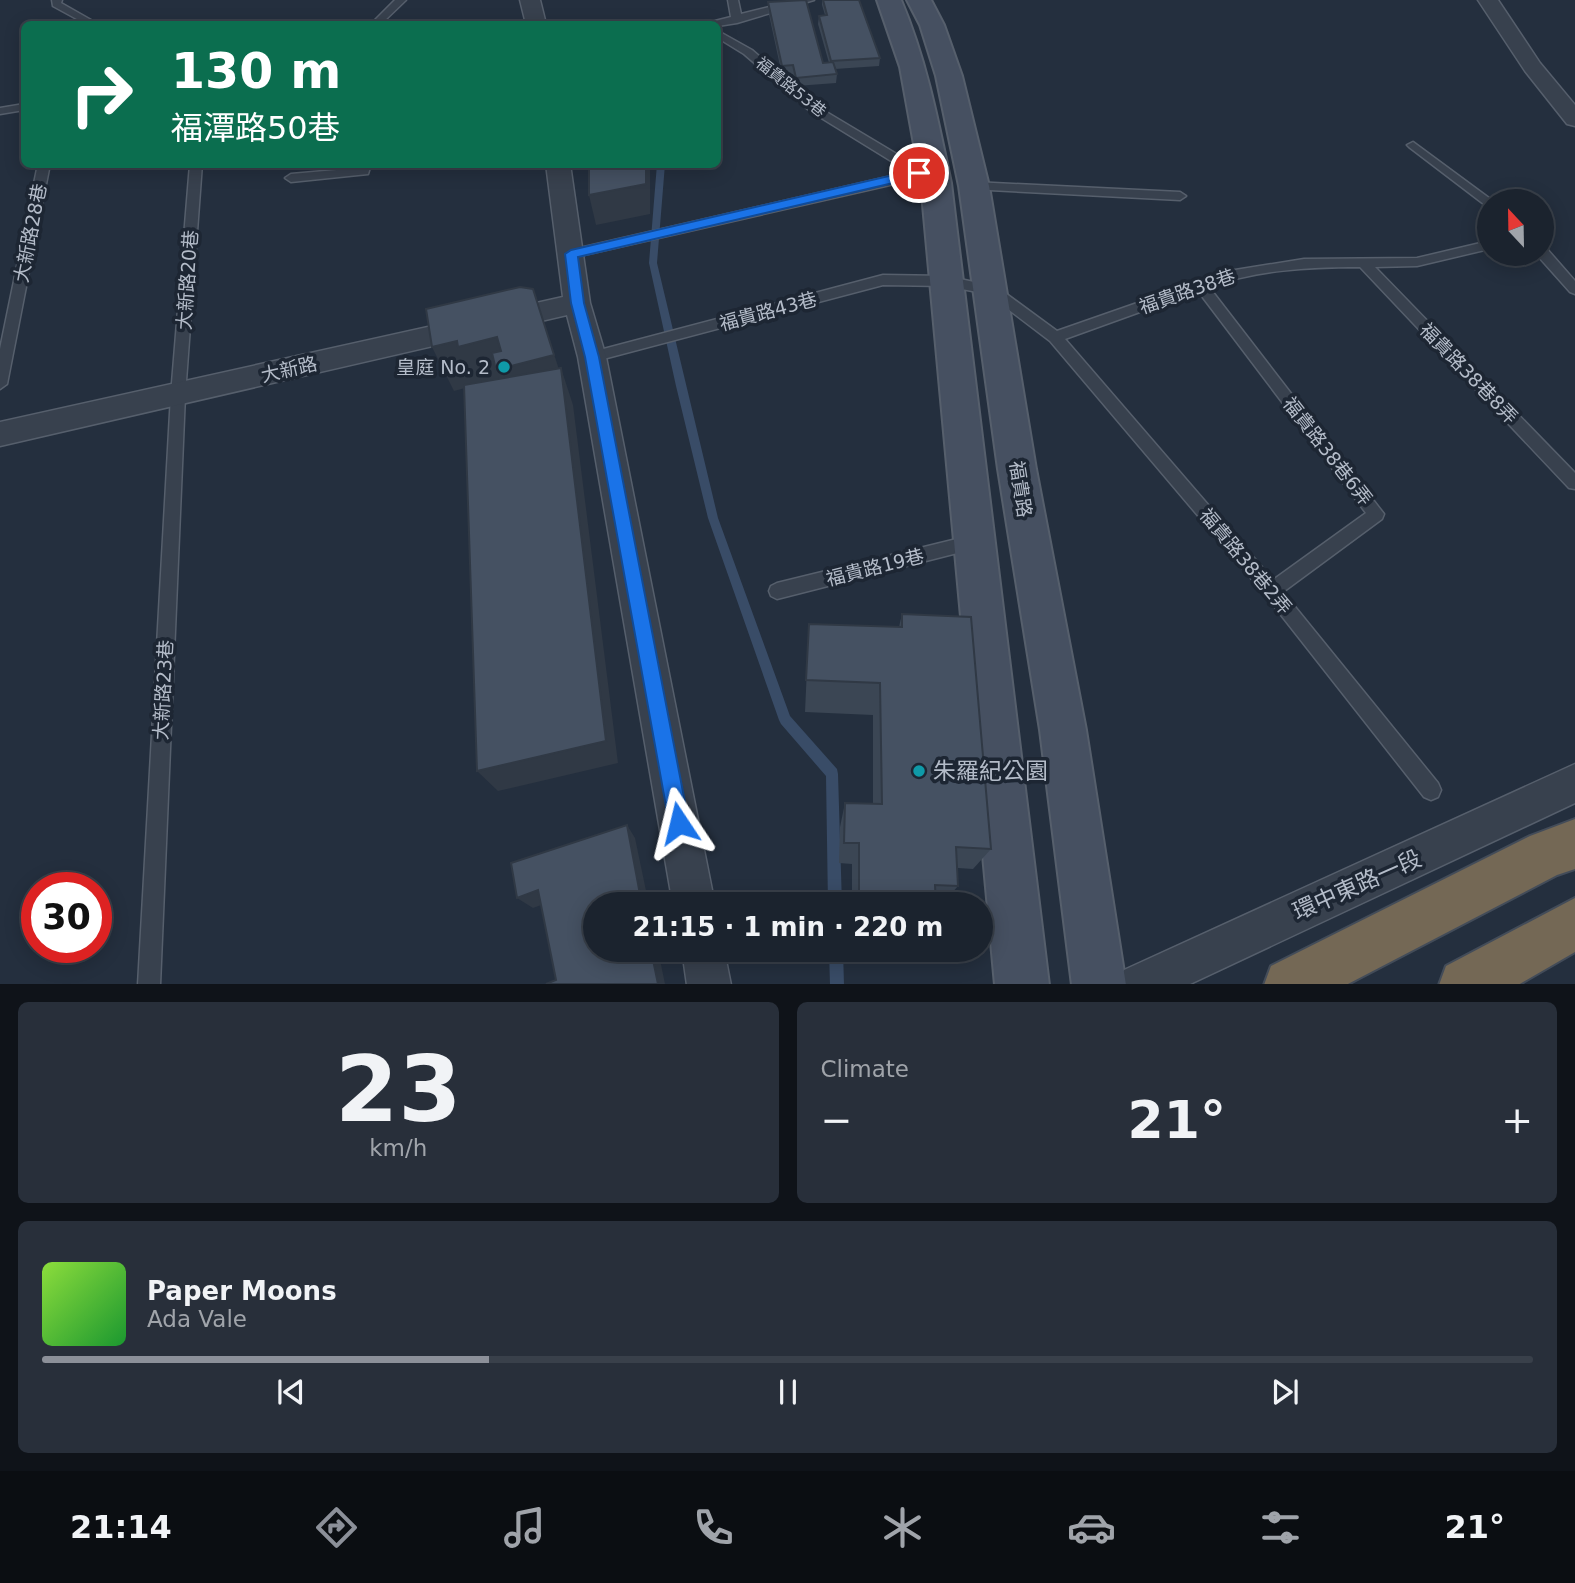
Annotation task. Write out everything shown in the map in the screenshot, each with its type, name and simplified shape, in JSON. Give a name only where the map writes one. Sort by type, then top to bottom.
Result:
[{"type":"highway","points":[[1292,984],[1547,853],[1575,844]]},
{"type":"highway","points":[[1467,984],[1575,924]]},
{"type":"street","points":[[530,0],[535,21]]},
{"type":"street","points":[[889,0],[904,32],[918,79],[927,178],[946,281],[972,542],[1022,984]]},
{"type":"street","name":"福貴路","points":[[919,0],[932,25],[949,76],[974,187],[992,290],[1017,469],[1063,730],[1099,984]]},
{"type":"street","points":[[1488,0],[1526,58],[1575,119]]},
{"type":"street","points":[[559,168],[578,303],[592,357],[692,892]]},
{"type":"street","name":"大新路","points":[[0,434],[578,303]]},
{"type":"street","name":"環中東路一段","points":[[1141,984],[1416,859],[1575,783]]},
{"type":"street","points":[[705,962],[709,984]]},
{"type":"lane","points":[[57,0],[57,4],[86,21]]},
{"type":"lane","points":[[379,21],[401,0]]},
{"type":"lane","points":[[733,0],[737,20]]},
{"type":"lane","points":[[721,23],[809,0]]},
{"type":"lane","name":"福貴路53巷","points":[[721,36],[748,52],[814,109],[927,178]]},
{"type":"lane","points":[[0,111],[21,108]]},
{"type":"lane","points":[[1413,145],[1477,195]]},
{"type":"lane","name":"大新路28巷","points":[[0,384],[43,168]]},
{"type":"lane","name":"大新路20巷","points":[[178,395],[196,168]]},
{"type":"lane","points":[[291,178],[364,171],[364,168]]},
{"type":"lane","points":[[571,254],[927,178]]},
{"type":"lane","points":[[974,187],[1180,196]]},
{"type":"lane","name":"福貴路38巷","points":[[1055,337],[1229,275],[1304,263],[1417,262],[1477,248]]},
{"type":"lane","name":"福貴路38巷8弄","points":[[1363,262],[1575,483]]},
{"type":"lane","points":[[1554,265],[1575,289]]},
{"type":"lane","name":"福貴路43巷","points":[[592,357],[883,280],[946,281]]},
{"type":"lane","points":[[946,281],[992,290],[1055,337]]},
{"type":"lane","name":"福貴路38巷6弄","points":[[1201,286],[1376,514],[1272,591]]},
{"type":"lane","name":"福貴路38巷2弄","points":[[1055,337],[1272,591],[1431,790]]},
{"type":"lane","name":"大新路23巷","points":[[145,983],[178,395]]},
{"type":"lane","name":"福貴路19巷","points":[[776,591],[972,542]]},
{"type":"building","points":[[806,0],[823,63],[833,62],[837,74],[796,78],[793,65],[782,66],[768,2]]},
{"type":"building","points":[[823,0],[859,0],[880,58],[831,61],[819,16],[827,15]]},
{"type":"building","points":[[589,168],[646,168],[646,184],[589,195]]},
{"type":"building","points":[[520,287],[533,289],[554,355],[496,370],[492,353],[501,351],[497,337],[458,347],[457,341],[432,347],[426,309]]},
{"type":"building","points":[[561,368],[606,741],[477,771],[464,385]]},
{"type":"building","name":"朱羅紀公園","points":[[902,614],[971,617],[991,849],[956,847],[958,886],[935,885],[935,892],[859,892],[859,843],[844,843],[845,803],[882,804],[880,683],[806,680],[809,624],[902,627]]},
{"type":"building","points":[[627,825],[640,892],[583,892],[583,962],[653,962],[658,984],[546,984],[556,980],[538,890],[517,898],[511,863]]},
{"type":"waterway","points":[[661,168],[653,263],[681,386],[713,518],[785,720],[832,774],[835,892]]},
{"type":"waterway","points":[[836,962],[837,984]]},
{"type":"place","name":"皇庭 No. 2","points":[[504,367]]},
{"type":"place","name":"朱羅紀公園","points":[[919,771]]},
{"type":"route","points":[[679,823],[592,357],[578,303],[571,254],[919,173]]}]
